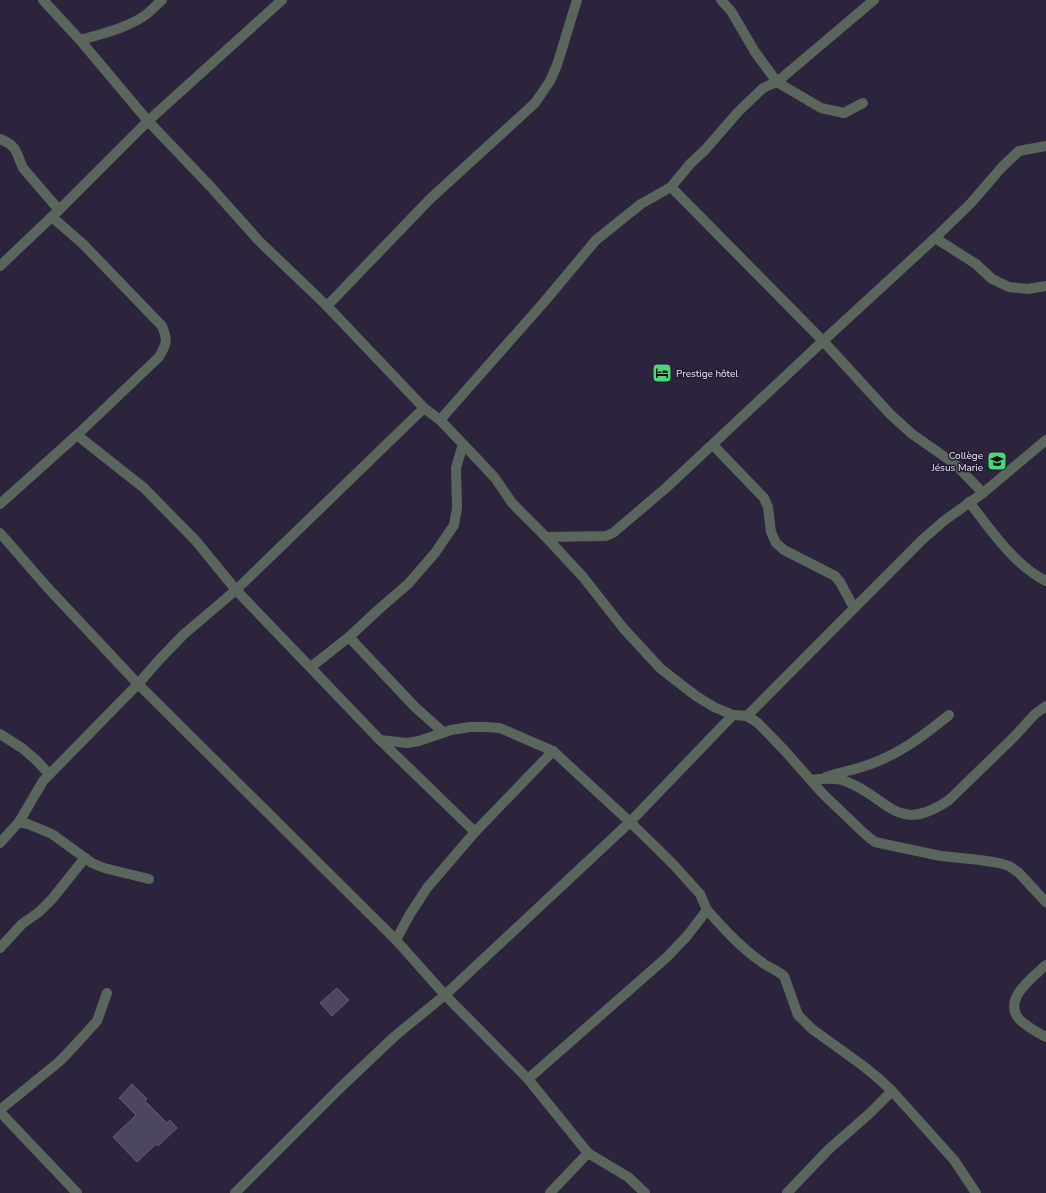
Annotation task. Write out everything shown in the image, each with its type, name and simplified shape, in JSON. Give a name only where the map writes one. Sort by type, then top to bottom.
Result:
[{"type":"street","points":[[43,0],[80,40],[148,121],[210,186],[259,241],[327,306],[424,408],[440,420],[463,444],[494,478],[512,504],[546,537],[583,577],[624,629],[661,669],[696,696],[714,707],[733,715],[747,716],[768,732],[851,822],[875,842],[941,856],[986,861],[1009,866],[1018,872],[1046,902]]},
{"type":"street","points":[[80,40],[129,24],[147,14],[162,0]]},
{"type":"street","points":[[0,266],[56,213],[148,121],[282,0]]},
{"type":"street","points":[[327,306],[430,199],[535,103],[550,81],[557,65],[577,0]]},
{"type":"street","points":[[721,0],[731,11],[755,52],[777,82],[821,108],[844,113],[863,103]]},
{"type":"street","points":[[440,420],[540,307],[596,240],[640,204],[671,187],[738,112],[763,88],[777,82],[874,0]]},
{"type":"street","points":[[0,139],[14,147],[18,153],[19,161],[23,168],[56,213],[82,244],[162,326],[167,344],[159,357],[77,435],[0,504]]},
{"type":"street","points":[[546,537],[606,536],[613,533],[713,445],[823,341],[936,238],[971,203],[1002,167],[1019,151],[1046,146]]},
{"type":"street","points":[[671,187],[823,341],[890,414],[912,434],[955,464],[983,493]]},
{"type":"street","points":[[936,238],[976,264],[992,279],[1009,287],[1028,289],[1046,286]]},
{"type":"street","points":[[0,843],[18,822],[49,774],[138,684],[159,660],[184,635],[236,590],[424,408]]},
{"type":"street","points":[[77,435],[144,488],[196,541],[236,590],[380,740],[475,832]]},
{"type":"street","points":[[747,716],[923,540],[945,520],[983,493],[1046,440]]},
{"type":"street","points":[[311,667],[349,637],[408,584],[435,553],[454,526],[457,508],[456,468],[463,444]]},
{"type":"street","points":[[713,445],[764,498],[768,507],[771,532],[776,543],[784,550],[835,576],[840,582],[854,608]]},
{"type":"street","points":[[969,502],[1007,548],[1029,571],[1046,581]]},
{"type":"street","points":[[0,533],[47,587],[138,684],[396,940],[445,995],[528,1079],[588,1153],[628,1177],[645,1193]]},
{"type":"street","points":[[349,637],[415,707],[443,732]]},
{"type":"street","points":[[824,778],[843,780],[868,792],[892,810],[904,815],[913,816],[937,808],[949,800],[1009,743],[1035,714],[1046,706]]},
{"type":"street","points":[[242,1191],[351,1078],[395,1036],[445,995],[630,822],[733,715]]},
{"type":"street","points":[[811,780],[824,778],[867,765],[889,756],[908,747],[950,715]]},
{"type":"street","points":[[380,740],[407,743],[419,741],[443,732],[470,727],[500,728],[553,751],[630,822],[693,886],[700,894],[707,910],[731,936],[752,955],[784,976],[798,1015],[812,1029],[862,1065],[892,1091],[954,1160],[976,1193]]},
{"type":"street","points":[[0,734],[27,752],[49,774]]},
{"type":"street","points":[[396,940],[410,914],[427,888],[475,832],[553,751]]},
{"type":"street","points":[[18,822],[28,824],[52,834],[85,858],[104,868],[149,879]]},
{"type":"street","points":[[0,948],[22,924],[39,912],[52,899],[85,858]]},
{"type":"street","points":[[528,1079],[667,957],[687,936],[707,910]]},
{"type":"street","points":[[1046,965],[1029,979],[1014,1001],[1015,1010],[1019,1019],[1046,1037]]},
{"type":"street","points":[[77,1193],[0,1111],[78,1043],[97,1020],[107,994]]},
{"type":"street","points":[[787,1193],[829,1149],[869,1114],[892,1091]]},
{"type":"street","points":[[550,1193],[588,1153]]},
{"type":"building","points":[[337,988],[349,1000],[332,1016],[320,1003]]},
{"type":"building","points":[[132,1084],[147,1099],[145,1101],[167,1123],[170,1120],[177,1128],[158,1146],[156,1144],[137,1162],[113,1137],[136,1115],[119,1098]]},
{"type":"place","name":"Prestige hôtel","points":[[662,373]]},
{"type":"place","name":"Collège Jésus Marie","points":[[997,461]]}]
